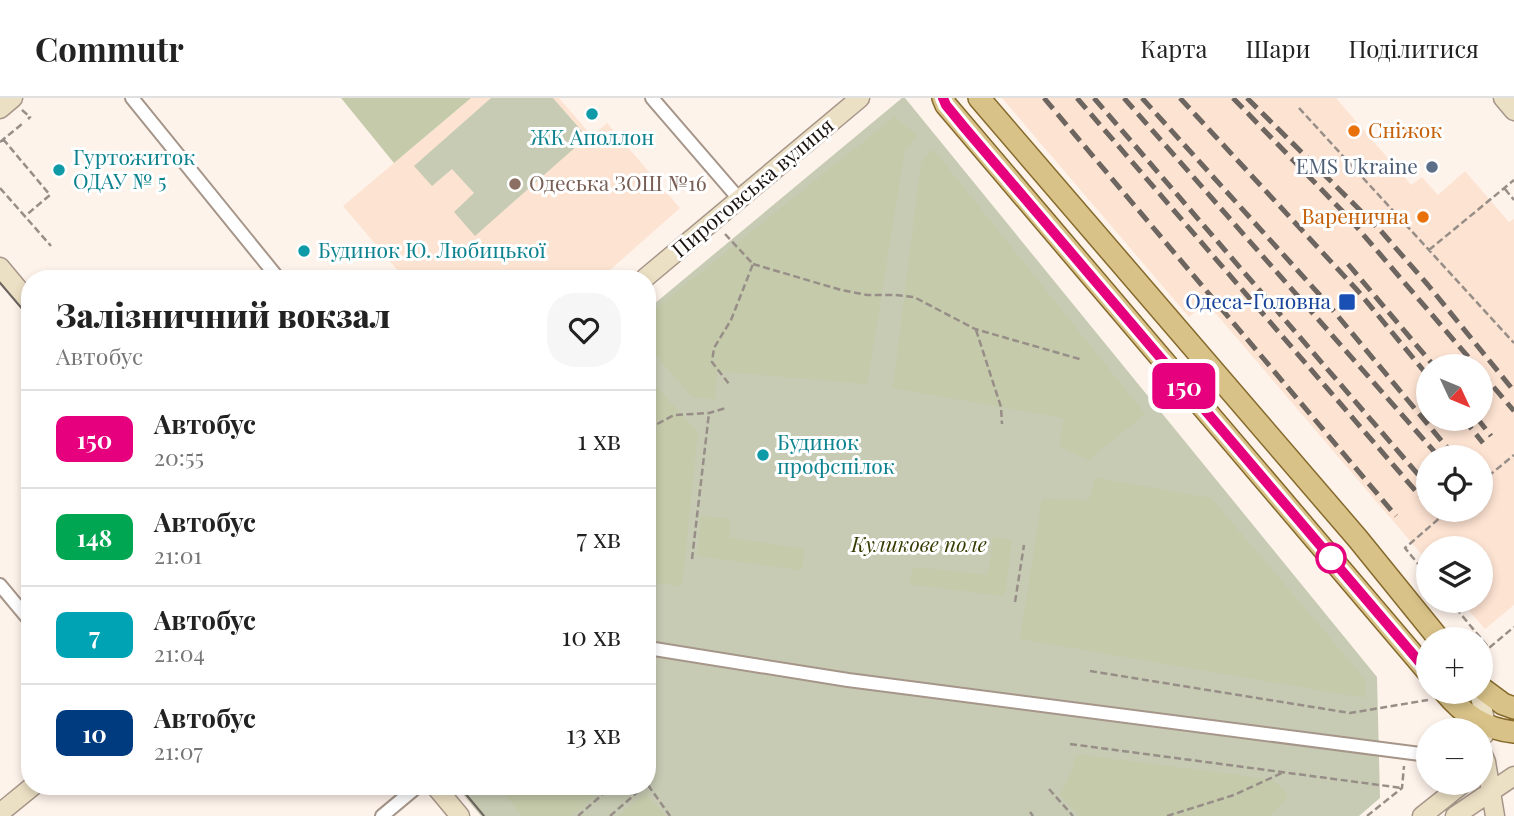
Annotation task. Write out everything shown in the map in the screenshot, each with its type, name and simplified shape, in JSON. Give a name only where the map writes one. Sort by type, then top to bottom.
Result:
[{"type":"main road","name":"Пироговська вулиця","points":[[655,270],[860,98]]},
{"type":"main road","points":[[943,98],[964,127],[1416,658]]},
{"type":"main road","points":[[979,98],[1358,539],[1429,627]]},
{"type":"main road","points":[[1503,98],[1514,111]]},
{"type":"main road","points":[[0,109],[18,104]]},
{"type":"main road","points":[[0,267],[21,292]]},
{"type":"main road","points":[[1493,697],[1514,708]]},
{"type":"main road","points":[[1450,704],[1469,718]]},
{"type":"main road","points":[[1493,729],[1514,732]]},
{"type":"main road","points":[[1493,791],[1514,776]]},
{"type":"main road","points":[[0,813],[22,795]]},
{"type":"main road","points":[[443,795],[460,816]]},
{"type":"main road","points":[[1422,816],[1449,795]]},
{"type":"main road","points":[[1455,816],[1487,795]]},
{"type":"main road","points":[[1492,795],[1495,816]]},
{"type":"street","points":[[132,98],[272,270]]},
{"type":"street","points":[[652,98],[740,200]]},
{"type":"street","points":[[0,584],[21,610]]},
{"type":"street","points":[[656,649],[848,680],[1416,753]]},
{"type":"street","points":[[382,816],[407,795]]},
{"type":"path","points":[[18,104],[30,117],[28,119]]},
{"type":"path","points":[[1299,108],[1514,343]]},
{"type":"path","points":[[22,124],[2,141],[50,195],[24,217]]},
{"type":"path","points":[[1429,250],[1514,180]]},
{"type":"path","points":[[0,188],[51,246]]},
{"type":"path","points":[[1504,188],[1514,200]]},
{"type":"path","points":[[714,221],[753,264],[841,290],[867,295],[914,298],[975,329],[1083,360]]},
{"type":"path","points":[[730,384],[712,362],[714,348],[731,320],[753,264]]},
{"type":"path","points":[[975,329],[1001,407],[1002,424]]},
{"type":"path","points":[[656,425],[674,415],[709,413],[726,408]]},
{"type":"path","points":[[692,559],[709,413]]},
{"type":"path","points":[[1493,472],[1514,455]]},
{"type":"path","points":[[1419,536],[1435,522]]},
{"type":"path","points":[[1416,538],[1405,548],[1416,561]]},
{"type":"path","points":[[1015,601],[1024,545]]},
{"type":"path","points":[[1460,613],[1489,648],[1514,627]]},
{"type":"path","points":[[1090,671],[1350,713],[1416,699]]},
{"type":"path","points":[[1070,744],[1402,788]]},
{"type":"path","points":[[1367,816],[1402,788],[1406,752]]},
{"type":"path","points":[[1167,816],[1234,795],[1284,772]]},
{"type":"path","points":[[1049,789],[1073,816]]},
{"type":"path","points":[[578,816],[602,795]]},
{"type":"path","points":[[610,816],[634,795]]},
{"type":"path","points":[[655,795],[670,816]]},
{"type":"path","points":[[1030,812],[1033,816]]},
{"type":"shaded area","name":"Одеська ЗОШ №16","points":[[471,98],[559,98],[592,136],[607,123],[680,208],[610,270],[397,270],[343,206]]},
{"type":"shaded area","points":[[1002,98],[1336,98],[1411,185],[1422,177],[1438,195],[1465,171],[1509,222],[1514,219],[1514,605],[1487,627],[1483,627],[1471,613],[1493,613],[1493,536],[1416,536],[1416,548],[1206,302],[1189,317]]},
{"type":"green space","points":[[341,98],[471,98],[394,163]]},
{"type":"green space","points":[[491,98],[553,98],[587,137],[475,236],[454,212],[474,193],[452,169],[432,186],[414,166]]},
{"type":"green space","name":"Куликове поле","points":[[905,98],[1377,677],[1380,798],[1359,816],[481,816],[464,795],[656,795],[656,302]]},
{"type":"green space","points":[[894,117],[918,136],[905,150],[867,384],[717,371],[715,399],[692,397],[656,355],[656,309]]},
{"type":"green space","points":[[933,149],[1145,414],[1088,460],[1059,446],[1064,418],[893,388],[921,163]]},
{"type":"green space","points":[[656,387],[698,432],[682,586],[656,583]]},
{"type":"green space","points":[[1095,478],[1211,498],[1365,679],[1365,698],[1020,639],[1042,499],[1089,500]]},
{"type":"green space","points":[[701,516],[730,519],[729,538],[805,549],[802,570],[697,556]]},
{"type":"green space","points":[[993,537],[1012,540],[1005,596],[909,584],[914,567],[988,575]]},
{"type":"green space","points":[[1076,754],[1268,779],[1280,786],[1287,799],[1269,816],[1079,816],[1060,795],[1073,769]]},
{"type":"green space","points":[[505,795],[595,795],[572,816],[523,816]]},
{"type":"green space","points":[[644,795],[648,795],[665,816],[618,816]]},
{"type":"tram line","points":[[0,283],[21,308]]},
{"type":"tram line","points":[[466,795],[484,816]]},
{"type":"railway","points":[[1044,98],[1396,516]]},
{"type":"railway","points":[[1077,98],[1416,491]]},
{"type":"railway","points":[[1094,98],[1416,472]]},
{"type":"railway","points":[[1124,98],[1428,445]]},
{"type":"railway","points":[[1142,98],[1327,303],[1445,445]]},
{"type":"railway","points":[[1180,98],[1358,291],[1416,361]]},
{"type":"railway","points":[[1233,98],[1349,218],[1466,354]]},
{"type":"railway","points":[[1247,98],[1380,230],[1514,391]]},
{"type":"railway","points":[[1348,264],[1424,354]]},
{"type":"railway","points":[[1493,386],[1514,411]]},
{"type":"railway","points":[[1473,431],[1483,443]]},
{"type":"railway","points":[[1487,431],[1491,436]]},
{"type":"bus line","name":"150","points":[[943,98],[964,127],[1416,658]]},
{"type":"place","name":"ЖК Аполлон","points":[[592,114]]},
{"type":"place","name":"Сніжок","points":[[1354,131]]},
{"type":"place","name":"EMS Ukraine","points":[[1432,167]]},
{"type":"place","name":"Гуртожиток ОДАУ № 5","points":[[59,170]]},
{"type":"place","name":"Одеська ЗОШ №16","points":[[515,184]]},
{"type":"place","name":"Варенична","points":[[1423,217]]},
{"type":"place","name":"Будинок Ю. Любицької","points":[[304,251]]},
{"type":"place","name":"Одеса-Головна","points":[[1347,302]]},
{"type":"place","name":"Будинок профспілок","points":[[763,455]]}]
